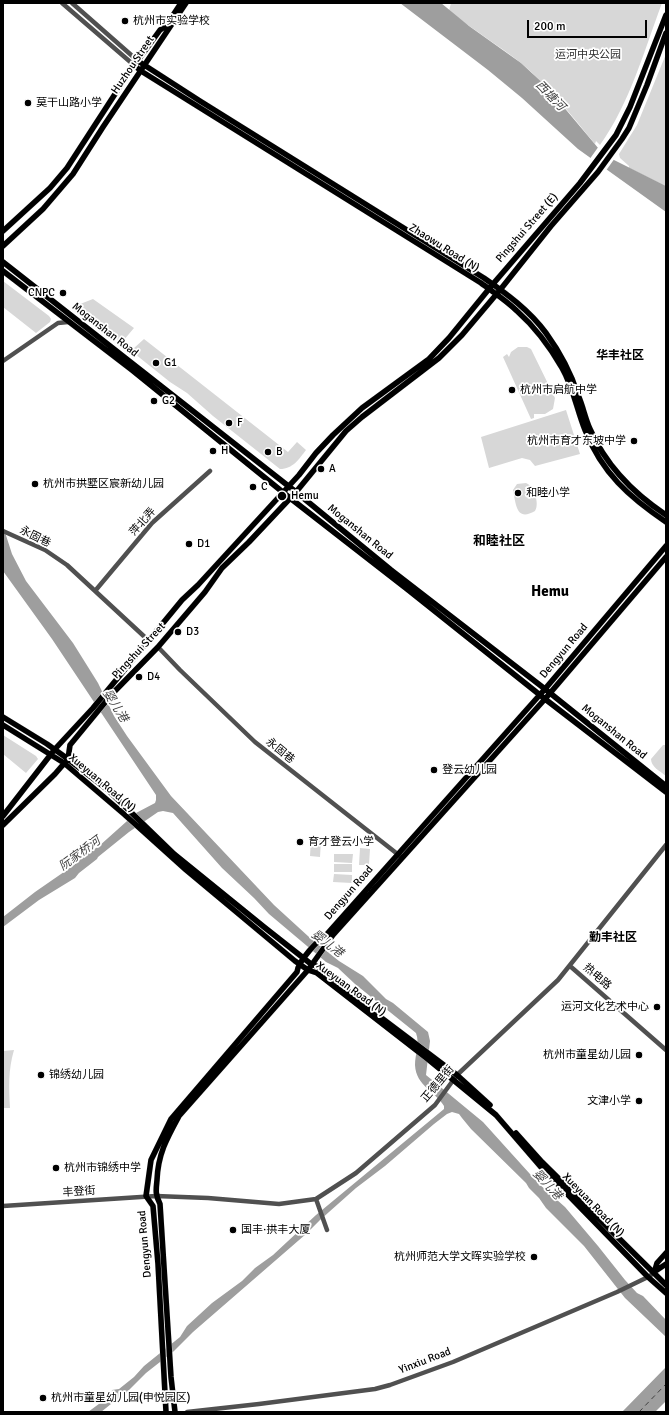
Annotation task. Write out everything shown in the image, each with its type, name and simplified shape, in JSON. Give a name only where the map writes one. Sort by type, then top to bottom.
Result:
[{"type":"main road","name":"Huzhou Street","points":[[3,246],[42,209],[73,174],[103,126],[145,65],[181,3]]},
{"type":"main road","name":"Huzhou Street","points":[[3,231],[50,188],[67,168],[136,63],[160,30],[166,26],[186,3]]},
{"type":"main road","name":"Pingshui Street (E)","points":[[288,486],[329,439],[362,408],[406,376],[439,348],[468,316],[592,167],[616,135],[630,107],[666,15]]},
{"type":"main road","name":"Pingshui Street (E)","points":[[296,492],[346,431],[362,417],[419,375],[462,335],[551,226],[598,172],[629,128],[666,33]]},
{"type":"main road","name":"Zhaowu Road (N)","points":[[136,63],[145,65],[242,126],[498,292],[516,309],[540,336],[556,359],[567,378],[586,432],[596,454],[609,473],[635,500],[666,522]]},
{"type":"main road","name":"Zhaowu Road (N)","points":[[136,63],[141,71],[481,283],[491,287]]},
{"type":"main road","name":"Moganshan Road","points":[[3,262],[296,492],[390,570],[547,691],[666,786]]},
{"type":"main road","name":"Moganshan Road","points":[[3,271],[132,370],[290,498],[407,588],[545,699],[666,792]]},
{"type":"main road","name":"Zhaowu Road (N)","points":[[498,292],[509,296],[532,316],[546,332],[574,382],[590,430],[607,460],[634,491],[666,515]]},
{"type":"main road","name":"Pingshui Street","points":[[3,825],[55,774],[66,761],[70,745],[148,640],[182,600],[198,585],[288,486]]},
{"type":"main road","name":"Pingshui Street","points":[[110,691],[158,647],[205,592],[222,568],[249,542],[296,492]]},
{"type":"main road","name":"Dengyun Road","points":[[175,1412],[171,1377],[160,1204],[156,1196],[157,1169],[161,1152],[165,1141],[179,1116],[308,970],[329,940],[545,699],[547,691],[666,546]]},
{"type":"main road","name":"Dengyun Road","points":[[166,1412],[158,1264],[153,1206],[146,1196],[151,1160],[171,1119],[297,972],[297,968],[320,938],[327,934],[540,694],[547,691],[666,557]]},
{"type":"main road","name":"Pingshui Street","points":[[3,816],[53,751],[95,710]]},
{"type":"main road","name":"Xueyuan Road (N)","points":[[3,716],[66,761],[127,814],[177,863],[243,917],[256,930],[308,970],[316,973],[429,1057],[503,1122],[540,1166],[648,1277],[666,1293]]},
{"type":"main road","name":"Xueyuan Road (N)","points":[[3,724],[53,751]]},
{"type":"main road","name":"Xueyuan Road (N)","points":[[145,831],[264,928],[311,964],[321,968],[416,1047]]},
{"type":"main road","name":"Xueyuan Road (N)","points":[[454,1079],[501,1115],[542,1162],[666,1285]]},
{"type":"main road","name":"Yinxiu Road","points":[[654,1273],[657,1263],[666,1252]]},
{"type":"main road","name":"Yinxiu Road","points":[[654,1273],[666,1264]]},
{"type":"street","points":[[62,3],[136,63]]},
{"type":"street","points":[[72,3],[136,63]]},
{"type":"street","points":[[58,314],[58,323]]},
{"type":"street","points":[[3,361],[58,323],[68,322]]},
{"type":"street","name":"萍北弄","points":[[95,591],[152,523],[210,471]]},
{"type":"street","name":"永固巷","points":[[3,531],[45,550],[67,565],[148,640]]},
{"type":"street","name":"永固巷","points":[[158,647],[255,742],[402,858]]},
{"type":"street","name":"正德里街","points":[[156,1196],[279,1204],[316,1199],[356,1173],[435,1105],[454,1079],[558,980],[666,845]]},
{"type":"street","name":"热电路","points":[[570,966],[666,1050]]},
{"type":"street","name":"丰登街","points":[[3,1206],[156,1196]]},
{"type":"street","points":[[316,1199],[327,1230]]},
{"type":"street","name":"Yinxiu Road","points":[[187,1412],[375,1389],[390,1385],[453,1362],[617,1292],[654,1273]]},
{"type":"green space","name":"运河中央公园","points":[[451,3],[662,3],[636,76],[620,112],[600,145],[596,141],[595,144],[541,81],[521,63],[449,11]]},
{"type":"green space","points":[[666,54],[666,186],[629,168],[629,166],[620,158],[619,154],[637,125]]},
{"type":"green space","points":[[3,281],[49,316],[51,319],[50,322],[36,333],[3,307]]},
{"type":"green space","points":[[93,299],[134,328],[123,341],[119,341],[75,306]]},
{"type":"green space","points":[[144,339],[288,452],[297,442],[306,450],[292,465],[285,469],[280,469],[213,416],[187,393],[170,382],[135,354],[133,349]]},
{"type":"green space","points":[[518,347],[527,347],[531,349],[555,398],[553,409],[545,414],[534,414],[534,418],[531,419],[503,357],[507,354],[509,357],[511,352]]},
{"type":"green space","points":[[566,410],[580,454],[535,466],[530,460],[522,458],[489,468],[481,437]]},
{"type":"green space","points":[[526,483],[534,491],[537,504],[535,511],[529,514],[520,513],[518,510],[513,490],[517,484]]},
{"type":"green space","points":[[3,735],[36,756],[38,759],[26,773],[3,754]]},
{"type":"green space","points":[[663,745],[666,745],[666,776],[654,767],[651,762],[651,759]]},
{"type":"green space","points":[[311,839],[321,840],[320,857],[310,856]]},
{"type":"green space","points":[[360,848],[370,849],[369,865],[359,865]]},
{"type":"green space","points":[[334,854],[353,854],[352,863],[334,862]]},
{"type":"green space","points":[[334,864],[352,864],[352,872],[334,872]]},
{"type":"green space","points":[[334,874],[352,875],[352,883],[333,882]]},
{"type":"green space","points":[[14,1050],[9,1086],[10,1108],[3,1108],[3,1051]]},
{"type":"water","name":"西塘河","points":[[400,3],[441,3],[469,26],[521,63],[546,86],[604,155],[666,186],[666,212],[578,149],[522,98],[488,70]]},
{"type":"water","points":[[3,526],[12,554],[26,581],[73,643],[98,683],[114,716],[171,796],[274,905],[309,937],[339,961],[363,976],[386,999],[428,1032],[430,1041],[426,1075],[483,1122],[539,1184],[565,1207],[625,1280],[666,1320],[666,1337],[625,1298],[584,1246],[546,1208],[526,1183],[471,1129],[459,1114],[452,1112],[434,1124],[385,1166],[356,1188],[306,1234],[193,1332],[174,1351],[146,1373],[122,1398],[116,1400],[101,1412],[88,1412],[111,1395],[112,1390],[119,1389],[134,1377],[144,1366],[180,1337],[187,1326],[212,1303],[242,1281],[255,1268],[273,1255],[316,1215],[444,1109],[444,1106],[422,1083],[416,1072],[415,1065],[418,1041],[416,1033],[355,984],[338,968],[326,962],[269,914],[222,868],[173,813],[163,811],[158,812],[129,832],[79,873],[75,878],[39,900],[3,927],[3,917],[35,892],[74,865],[89,852],[98,847],[136,813],[155,803],[156,795],[52,639],[3,571]]},
{"type":"water","points":[[666,1367],[666,1401],[655,1412],[622,1412]]},
{"type":"pier","points":[[599,146],[605,153],[615,158],[605,172],[589,160]]},
{"type":"ferry route","points":[[639,1412],[666,1384]]},
{"type":"place","name":"杭州市实验学校","points":[[125,21]]},
{"type":"place","name":"莫干山路小学","points":[[28,103]]},
{"type":"place","name":"CNPC","points":[[63,293]]},
{"type":"place","name":"G1","points":[[156,363]]},
{"type":"place","name":"杭州市启航中学","points":[[512,390]]},
{"type":"place","name":"G2","points":[[154,401]]},
{"type":"place","name":"F","points":[[229,423]]},
{"type":"place","name":"杭州市育才东坡中学","points":[[634,441]]},
{"type":"place","name":"H","points":[[213,451]]},
{"type":"place","name":"B","points":[[268,452]]},
{"type":"place","name":"A","points":[[321,469]]},
{"type":"place","name":"杭州市拱墅区宸新幼儿园","points":[[35,484]]},
{"type":"place","name":"C","points":[[253,487]]},
{"type":"place","name":"和睦小学","points":[[518,493]]},
{"type":"place","name":"Hemu","points":[[282,496]]},
{"type":"place","name":"D1","points":[[189,544]]},
{"type":"place","name":"D3","points":[[178,632]]},
{"type":"place","name":"D4","points":[[139,677]]},
{"type":"place","name":"登云幼儿园","points":[[434,770]]},
{"type":"place","name":"育才登云小学","points":[[300,842]]},
{"type":"place","name":"运河文化艺术中心","points":[[657,1007]]},
{"type":"place","name":"杭州市童星幼儿园","points":[[639,1055]]},
{"type":"place","name":"锦绣幼儿园","points":[[41,1075]]},
{"type":"place","name":"文津小学","points":[[639,1101]]},
{"type":"place","name":"杭州市锦绣中学","points":[[56,1168]]},
{"type":"place","name":"国丰·拱丰大厦","points":[[233,1230]]},
{"type":"place","name":"杭州师范大学文晖实验学校","points":[[534,1257]]},
{"type":"place","name":"杭州市童星幼儿园(申悦园区)","points":[[43,1398]]},
{"type":"district","name":"华丰社区","points":[[620,356]]},
{"type":"district","name":"和睦社区","points":[[499,542]]},
{"type":"district","name":"Hemu","points":[[550,592]]},
{"type":"district","name":"勤丰社区","points":[[613,938]]},
{"type":"water label","name":"婴儿港","points":[[115,706]]},
{"type":"water label","name":"阮家桥河","points":[[80,854]]},
{"type":"water label","name":"婴儿港","points":[[327,944]]},
{"type":"water label","name":"婴儿港","points":[[547,1185]]}]
